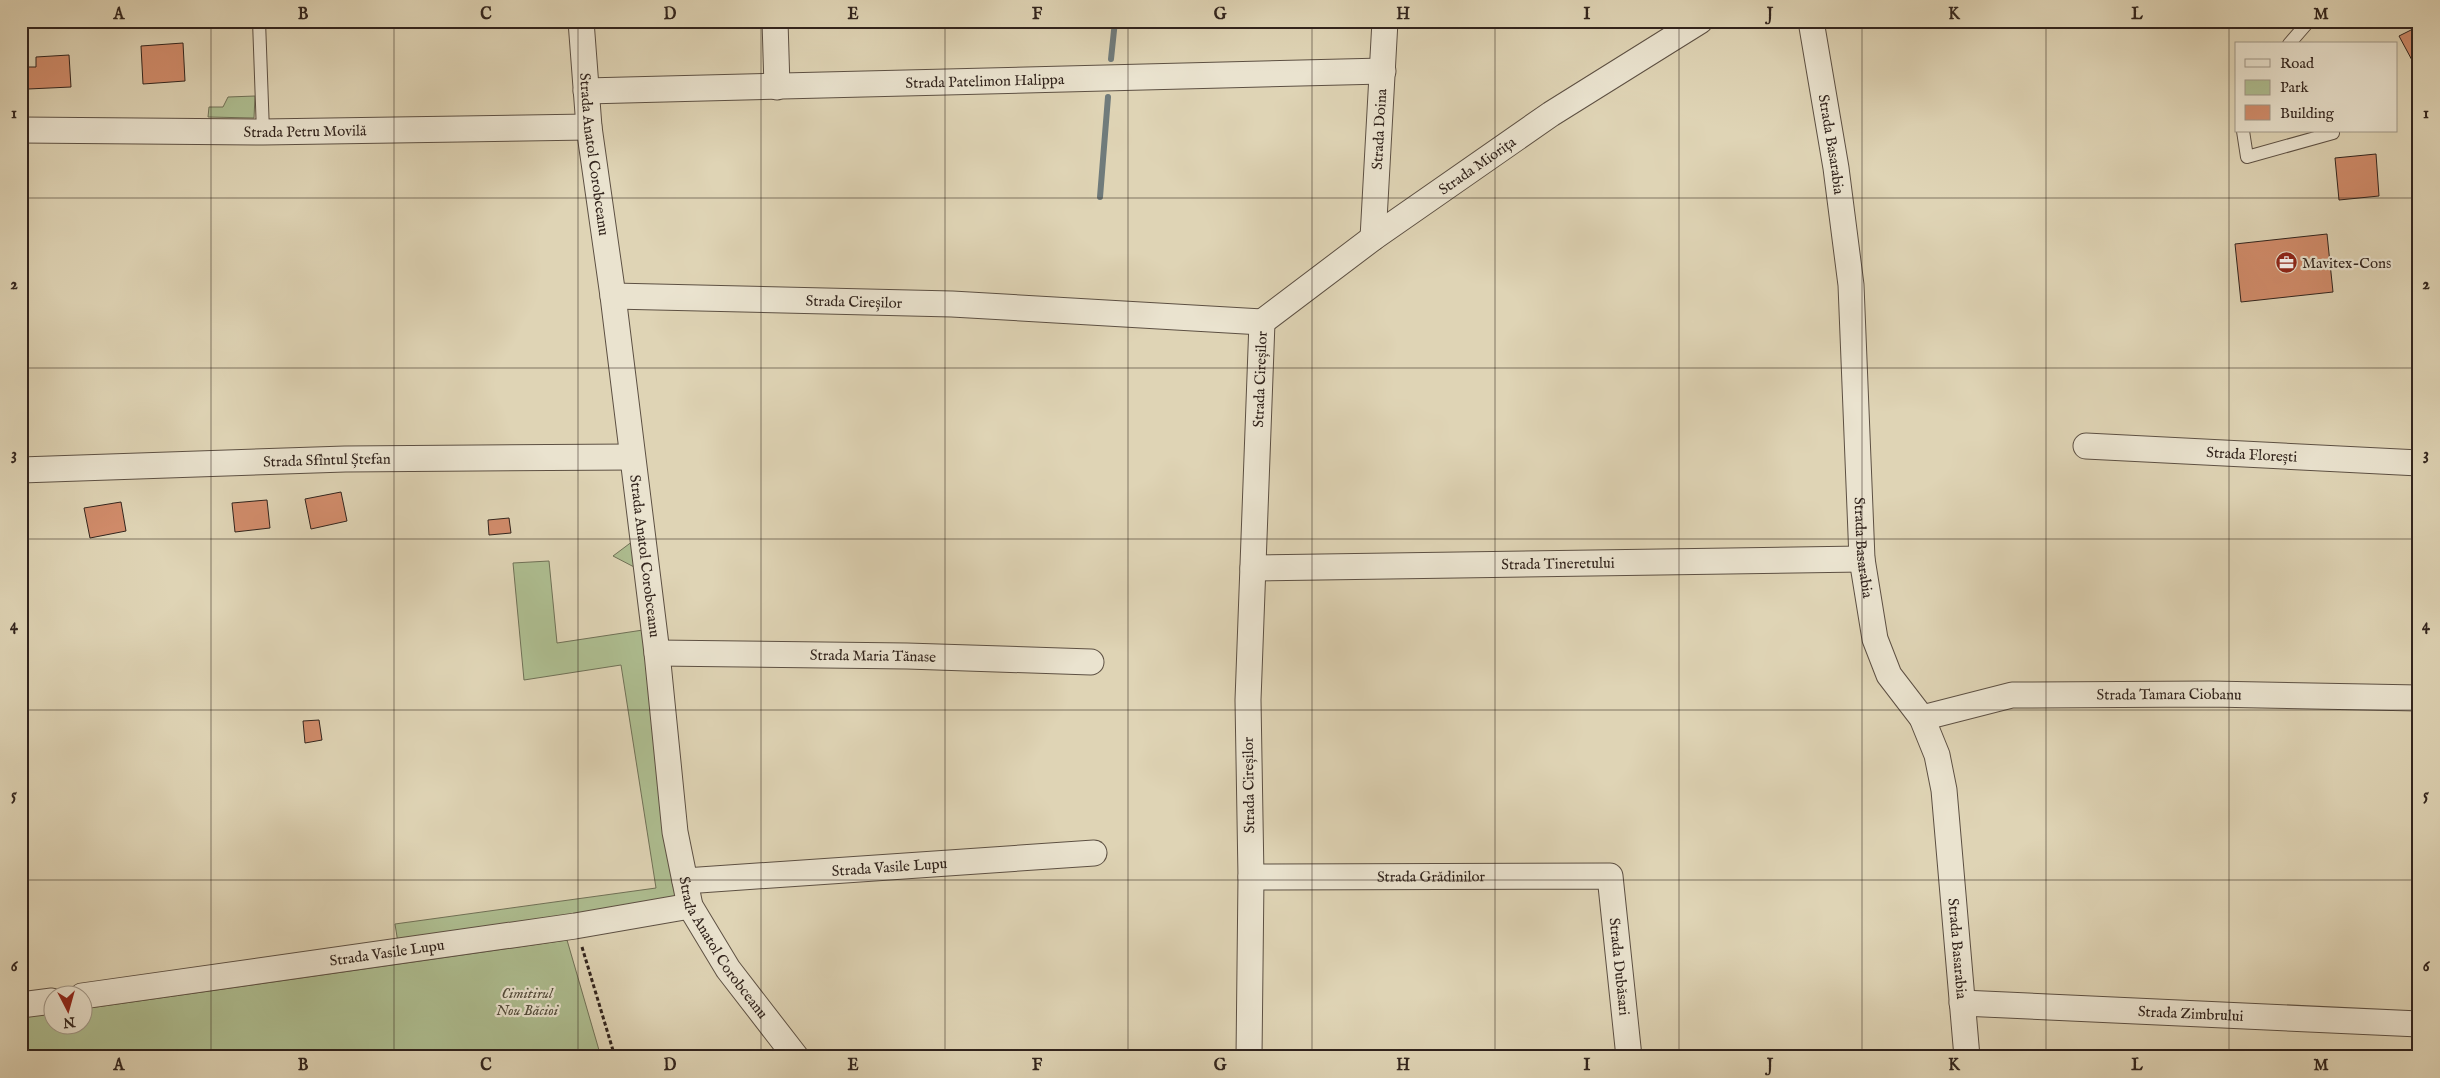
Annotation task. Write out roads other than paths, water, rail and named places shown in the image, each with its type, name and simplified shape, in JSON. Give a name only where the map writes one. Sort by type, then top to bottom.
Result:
[{"type":"street","name":"Strada Anatol Corobceanu","points":[[581,21],[589,127],[613,296],[657,653],[675,832],[690,906],[728,969],[796,1057]]},
{"type":"street","points":[[775,21],[778,88]]},
{"type":"street","name":"Strada Doina","points":[[1373,238],[1385,21]]},
{"type":"street","name":"Strada Basarabia","points":[[1811,21],[1836,168],[1851,285],[1862,560],[1875,639],[1889,676],[1922,718],[1937,755],[1944,790],[1967,1057]]},
{"type":"street","name":"Strada Miorița","points":[[1262,322],[1373,238],[1551,114],[1695,23]]},
{"type":"street","name":"Strada Patelimon Halippa","points":[[586,91],[778,88],[1383,71]]},
{"type":"street","name":"Strada Petru Movilă","points":[[21,130],[264,132],[589,127]]},
{"type":"street","name":"Strada Cireșilor","points":[[613,296],[952,304],[1262,322],[1248,700],[1251,877],[1249,1057]]},
{"type":"street","name":"Strada Florești","points":[[2086,446],[2419,463]]},
{"type":"street","name":"Strada Sfîntul Ștefan","points":[[21,470],[345,459],[632,457]]},
{"type":"street","name":"Strada Tineretului","points":[[1253,568],[1862,560]]},
{"type":"street","name":"Strada Maria Tănase","points":[[657,653],[907,656],[1091,662]]},
{"type":"street","name":"Strada Tamara Ciobanu","points":[[1922,718],[2012,695],[2210,694],[2419,698]]},
{"type":"street","name":"Strada Vasile Lupu","points":[[685,881],[1094,853]]},
{"type":"street","name":"Strada Grădinilor","points":[[1251,877],[1610,876]]},
{"type":"street","name":"Strada Dubăsari","points":[[1610,876],[1629,1057]]},
{"type":"street","name":"Strada Vasile Lupu","points":[[92,995],[575,926],[690,906]]},
{"type":"street","points":[[21,1005],[42,1002]]},
{"type":"street","name":"Strada Zimbrului","points":[[1962,1003],[2419,1024]]},
{"type":"lane","points":[[259,21],[264,132]]},
{"type":"lane","points":[[2291,42],[2309,21]]},
{"type":"lane","points":[[2243,132],[2247,157],[2333,133]]},
{"type":"waterway","points":[[1111,59],[1115,21]]},
{"type":"waterway","points":[[1100,197],[1108,97]]},
{"type":"place","name":"Mavitex-Cons","points":[[2286,263]]},
{"type":"park label","name":"Cimitirul Nou Băcioi","points":[[527,1002]]}]
